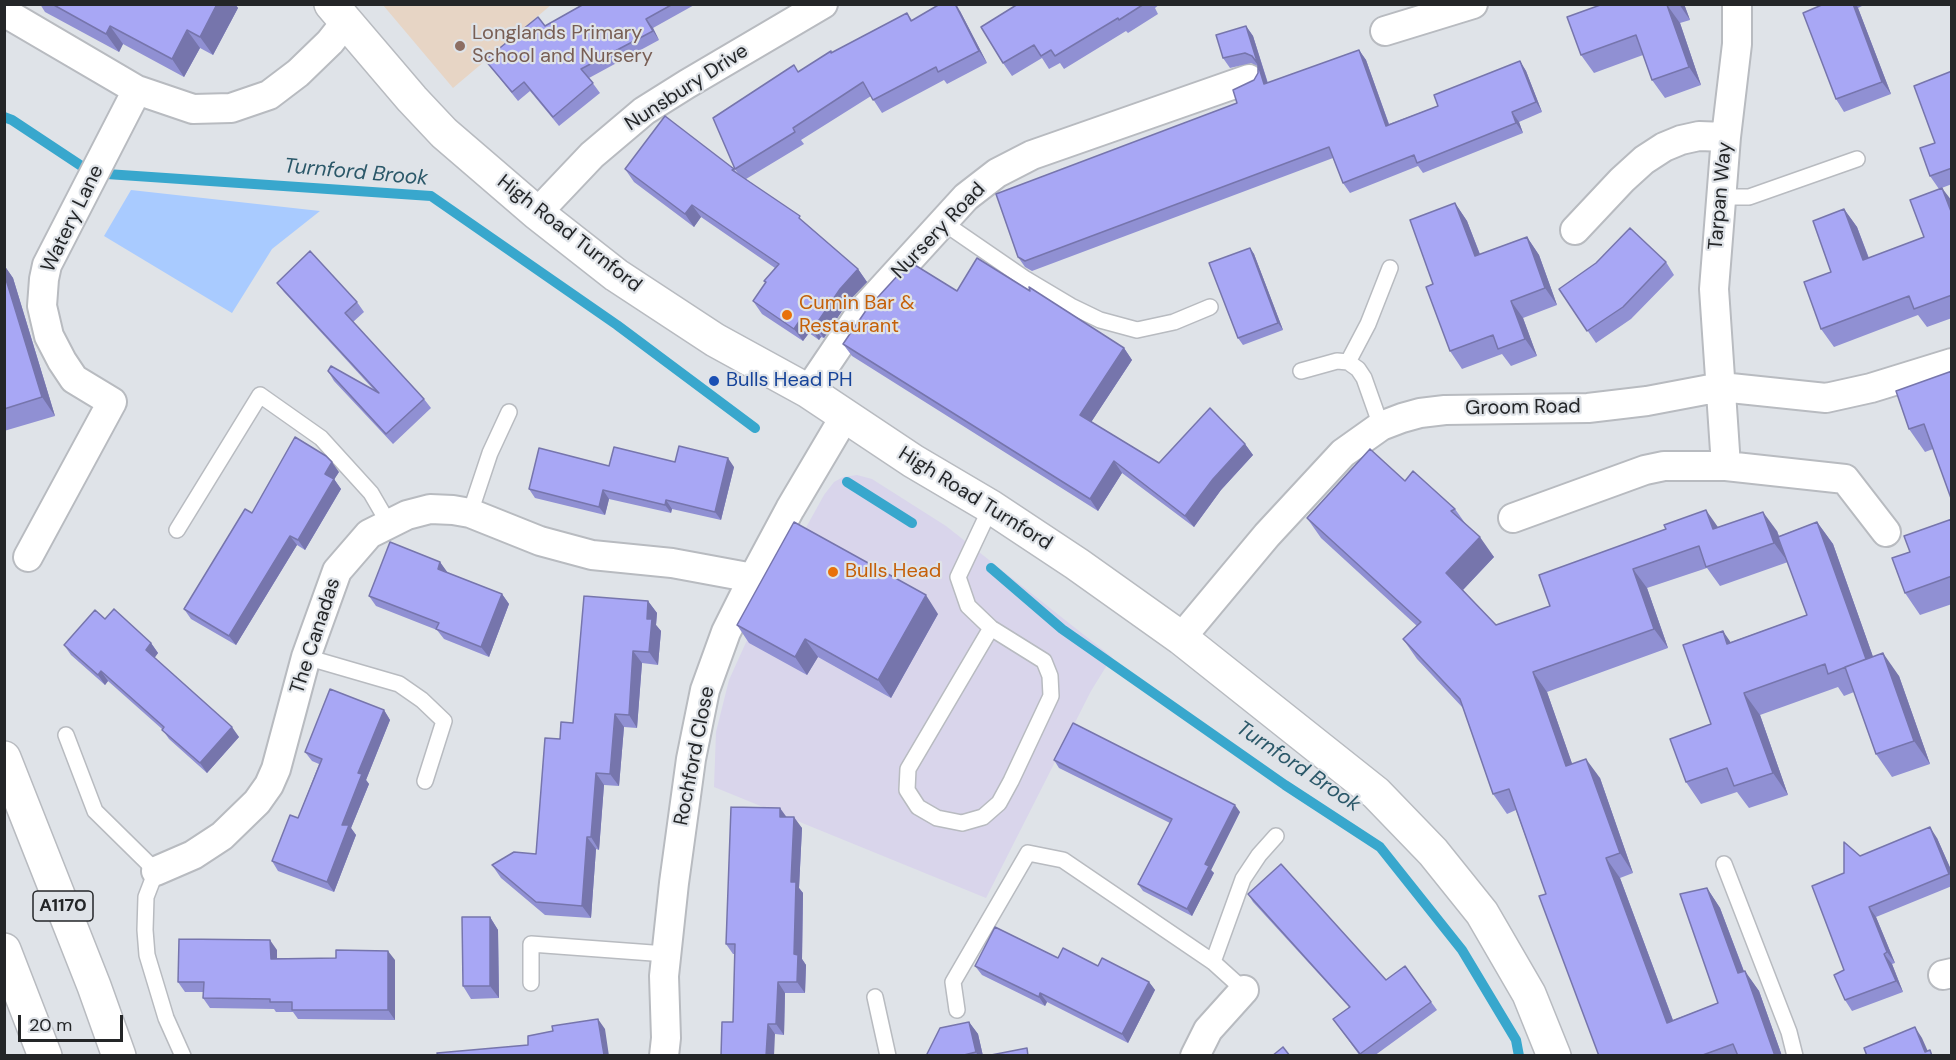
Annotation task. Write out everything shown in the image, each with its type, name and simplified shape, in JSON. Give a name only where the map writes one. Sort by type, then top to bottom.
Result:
[{"type":"main road","name":"High Road Turnford","points":[[338,14],[444,133],[537,213],[616,275],[716,340],[808,391],[913,461],[991,507],[1077,564],[1181,638],[1376,793],[1434,852],[1482,913],[1528,994],[1554,1056]]},
{"type":"main road","name":"A1170","points":[[4,758],[94,986],[119,1056]]},
{"type":"main road","points":[[4,950],[45,1056]]},
{"type":"street","name":"Nunsbury Drive","points":[[537,213],[592,155],[644,111],[823,4]]},
{"type":"street","points":[[1385,31],[1473,4]]},
{"type":"street","name":"Tarpan Way","points":[[1726,466],[1714,289],[1726,137],[1737,44],[1737,4]]},
{"type":"street","points":[[4,12],[137,90],[193,109],[231,108],[269,95],[298,73],[330,42],[338,14]]},
{"type":"street","name":"Nursery Road","points":[[808,391],[862,310],[945,223],[966,197],[997,173],[1032,155],[1249,79]]},
{"type":"street","name":"Watery Lane","points":[[28,557],[112,402],[74,379],[49,336],[42,306],[47,265],[137,90]]},
{"type":"street","points":[[1575,230],[1644,160],[1664,147],[1699,136],[1726,137]]},
{"type":"street","name":"Groom Road","points":[[1181,638],[1268,535],[1343,453],[1381,426],[1420,413],[1445,410],[1588,408],[1647,401],[1721,387],[1826,398],[1870,388],[1952,363]]},
{"type":"street","name":"Rochford Close","points":[[664,1056],[666,954],[690,759],[705,690],[726,632],[753,578],[790,508],[845,416]]},
{"type":"street","points":[[1513,518],[1645,470],[1664,466],[1726,466],[1845,479],[1886,531]]},
{"type":"street","name":"The Canadas","points":[[156,871],[194,855],[222,836],[250,810],[269,785],[276,769],[306,657],[337,572],[369,534],[406,515],[430,509],[470,513],[540,541],[592,555],[672,563],[753,578]]},
{"type":"street","points":[[1195,1056],[1208,1030],[1224,1010],[1245,990]]},
{"type":"lane","points":[[1721,197],[1749,197],[1760,194],[1857,159]]},
{"type":"lane","points":[[945,223],[1024,278],[1100,320],[1137,330],[1174,322],[1210,307]]},
{"type":"lane","points":[[1348,362],[1368,324],[1390,268]]},
{"type":"lane","points":[[1301,371],[1337,361],[1348,362],[1358,369],[1364,378],[1381,426]]},
{"type":"lane","points":[[177,530],[260,395],[321,438],[371,493],[389,524]]},
{"type":"lane","points":[[470,513],[490,453],[509,412]]},
{"type":"lane","points":[[991,507],[958,577],[968,606],[991,628],[1044,662],[1050,676],[1051,696],[999,803],[983,817],[962,823],[937,818],[918,807],[907,790],[908,769],[991,628]]},
{"type":"lane","points":[[306,657],[399,684],[422,700],[444,721],[425,781]]},
{"type":"lane","points":[[66,735],[96,811],[156,871],[146,897],[147,955],[166,1018],[183,1056]]},
{"type":"lane","points":[[1213,962],[1243,879],[1259,855],[1276,836]]},
{"type":"lane","points":[[957,1010],[953,982],[1028,853],[1064,860],[1213,962],[1245,990]]},
{"type":"lane","points":[[1724,864],[1790,1032],[1795,1056]]},
{"type":"lane","points":[[531,983],[531,944],[666,954]]},
{"type":"lane","points":[[875,997],[888,1056]]},
{"type":"shaded area","name":"Longlands Primary School and Nursery","points":[[383,5],[551,5],[453,88]]},
{"type":"shaded area","points":[[131,190],[320,211],[272,249],[232,313],[104,236]]},
{"type":"shaded area","points":[[857,475],[872,479],[946,526],[1112,657],[1091,691],[986,898],[714,787],[716,732],[729,680],[761,609],[824,495],[834,482],[843,477]]},
{"type":"building","points":[[52,4],[217,4],[200,37],[187,30],[172,59],[110,26],[106,34]]},
{"type":"building","points":[[584,4],[673,4],[646,19],[653,31],[581,69],[593,83],[553,117],[524,82],[512,92],[485,60],[538,17],[545,26]]},
{"type":"building","points":[[940,4],[955,4],[979,51],[938,72],[936,67],[873,100],[863,82],[793,128],[795,132],[735,169],[713,118],[794,65],[798,72],[831,51],[831,53],[907,13],[911,21]]},
{"type":"building","points":[[1018,4],[1144,4],[1055,56],[1051,50],[1041,56],[1034,45],[1003,63],[981,27]]},
{"type":"building","points":[[1603,4],[1669,4],[1667,5],[1689,67],[1652,80],[1636,35],[1581,55],[1567,17]]},
{"type":"building","points":[[1824,4],[1853,4],[1882,82],[1836,99],[1803,13]]},
{"type":"building","points":[[1246,26],[1258,64],[1252,56],[1245,53],[1223,58],[1216,35]]},
{"type":"building","points":[[1359,50],[1386,126],[1438,106],[1434,95],[1520,61],[1536,102],[1512,112],[1516,123],[1417,163],[1414,155],[1343,183],[1329,147],[1025,261],[1018,257],[996,194],[1237,103],[1233,90],[1254,80],[1258,73],[1258,65],[1264,84]]},
{"type":"building","points":[[1952,71],[1952,168],[1930,176],[1920,148],[1935,143],[1914,86]]},
{"type":"building","points":[[665,116],[734,169],[732,170],[800,216],[799,218],[858,269],[840,289],[815,326],[812,324],[810,327],[800,320],[794,329],[753,301],[766,282],[764,281],[779,264],[692,205],[685,214],[625,169]]},
{"type":"building","points":[[1942,188],[1952,214],[1952,295],[1914,309],[1909,296],[1821,329],[1804,282],[1831,272],[1813,221],[1844,209],[1863,260],[1924,237],[1910,200]]},
{"type":"building","points":[[1455,203],[1475,256],[1527,237],[1545,288],[1511,301],[1525,339],[1498,349],[1493,335],[1450,351],[1426,287],[1433,284],[1410,220]]},
{"type":"building","points":[[1630,228],[1666,262],[1623,307],[1587,331],[1559,289],[1596,263]]},
{"type":"building","points":[[1250,248],[1278,323],[1238,338],[1209,263]]},
{"type":"building","points":[[310,251],[357,302],[345,313],[424,399],[386,434],[328,371],[331,366],[379,393],[277,283]]},
{"type":"building","points":[[977,258],[1030,291],[1029,287],[1124,348],[1080,415],[1159,463],[1210,408],[1245,444],[1213,479],[1185,516],[1114,461],[1090,499],[843,344],[867,309],[910,262],[957,291]]},
{"type":"building","points":[[4,273],[42,397],[4,409]]},
{"type":"building","points":[[1952,371],[1952,501],[1924,424],[1909,429],[1896,391]]},
{"type":"building","points":[[295,437],[332,462],[325,474],[334,479],[298,540],[290,536],[229,636],[184,609],[245,509],[252,513]]},
{"type":"building","points":[[679,446],[728,458],[715,512],[666,500],[665,505],[603,490],[599,507],[529,489],[539,448],[609,466],[614,447],[675,462]]},
{"type":"building","points":[[1370,449],[1405,481],[1413,471],[1455,509],[1451,511],[1480,537],[1446,573],[1496,625],[1550,606],[1539,575],[1666,529],[1664,525],[1706,510],[1713,529],[1763,512],[1774,543],[1706,567],[1699,546],[1633,569],[1654,629],[1533,672],[1566,766],[1586,759],[1620,853],[1606,858],[1667,1023],[1718,1003],[1680,894],[1707,888],[1738,973],[1745,971],[1775,1056],[1738,1056],[1733,1044],[1700,1056],[1599,1056],[1539,896],[1546,894],[1509,789],[1493,794],[1460,699],[1403,639],[1421,622],[1307,518]]},
{"type":"building","points":[[1952,519],[1952,576],[1905,593],[1892,558],[1910,552],[1904,536]]},
{"type":"building","points":[[794,522],[926,595],[878,680],[805,639],[795,657],[737,625]]},
{"type":"building","points":[[1817,522],[1866,659],[1828,674],[1825,664],[1744,693],[1773,773],[1734,786],[1727,768],[1686,782],[1670,739],[1711,724],[1683,645],[1723,631],[1727,644],[1807,615],[1778,537]]},
{"type":"building","points":[[390,542],[440,562],[438,569],[502,594],[481,647],[436,629],[439,623],[369,596]]},
{"type":"building","points":[[584,596],[648,601],[647,619],[652,619],[649,652],[633,651],[629,715],[615,714],[610,774],[596,773],[591,837],[587,837],[582,906],[536,902],[492,865],[514,852],[536,854],[545,738],[560,739],[561,722],[573,723]]},
{"type":"building","points":[[114,609],[151,643],[146,650],[232,727],[200,763],[162,730],[164,727],[101,671],[98,675],[64,645],[95,610],[105,619]]},
{"type":"building","points":[[1883,653],[1914,741],[1876,754],[1845,667]]},
{"type":"building","points":[[330,689],[384,710],[358,773],[362,774],[342,825],[349,825],[327,882],[272,861],[290,815],[298,818],[322,759],[305,752]]},
{"type":"building","points":[[1073,723],[1235,805],[1205,864],[1209,866],[1187,909],[1138,884],[1172,819],[1054,760]]},
{"type":"building","points":[[731,807],[780,808],[780,817],[794,817],[791,882],[796,882],[794,954],[798,955],[797,982],[778,982],[776,1024],[768,1024],[766,1056],[721,1056],[722,1022],[733,1022],[735,944],[726,944]]},
{"type":"building","points":[[1930,827],[1949,874],[1869,907],[1887,952],[1884,954],[1896,981],[1845,1000],[1834,975],[1844,970],[1812,886],[1844,873],[1844,842],[1860,856]]},
{"type":"building","points":[[1281,864],[1386,980],[1405,966],[1431,1002],[1360,1054],[1333,1019],[1350,1007],[1248,894]]},
{"type":"building","points":[[462,917],[490,917],[490,986],[463,986]]},
{"type":"building","points":[[995,927],[1058,958],[1063,948],[1098,966],[1102,958],[1149,982],[1122,1034],[1040,993],[1039,997],[975,966]]},
{"type":"building","points":[[179,939],[270,940],[271,959],[336,958],[336,950],[388,951],[388,1010],[292,1010],[292,1002],[270,1002],[270,999],[203,998],[204,982],[178,982]]},
{"type":"building","points":[[598,1019],[604,1055],[438,1056],[437,1053],[528,1045],[528,1036],[553,1031],[552,1026]]},
{"type":"building","points":[[969,1022],[976,1052],[960,1056],[926,1056],[940,1028]]},
{"type":"building","points":[[1915,1027],[1925,1052],[1930,1050],[1932,1056],[1867,1056],[1864,1048]]},
{"type":"building","points":[[1283,1047],[1290,1056],[1272,1056]]},
{"type":"building","points":[[1027,1048],[1028,1056],[986,1056]]},
{"type":"waterway","name":"Turnford Brook","points":[[4,117],[92,173],[431,196],[617,325],[755,428]]},
{"type":"waterway","name":"Turnford Brook","points":[[847,482],[912,523]]},
{"type":"waterway","name":"Turnford Brook","points":[[991,568],[1062,629],[1285,785],[1380,847],[1462,950],[1516,1040],[1519,1056]]},
{"type":"place","name":"Longlands Primary School and Nursery","points":[[460,46]]},
{"type":"place","name":"Cumin Bar & Restaurant","points":[[787,315]]},
{"type":"place","name":"Bulls Head PH","points":[[714,381]]},
{"type":"place","name":"Bulls Head","points":[[833,572]]}]
